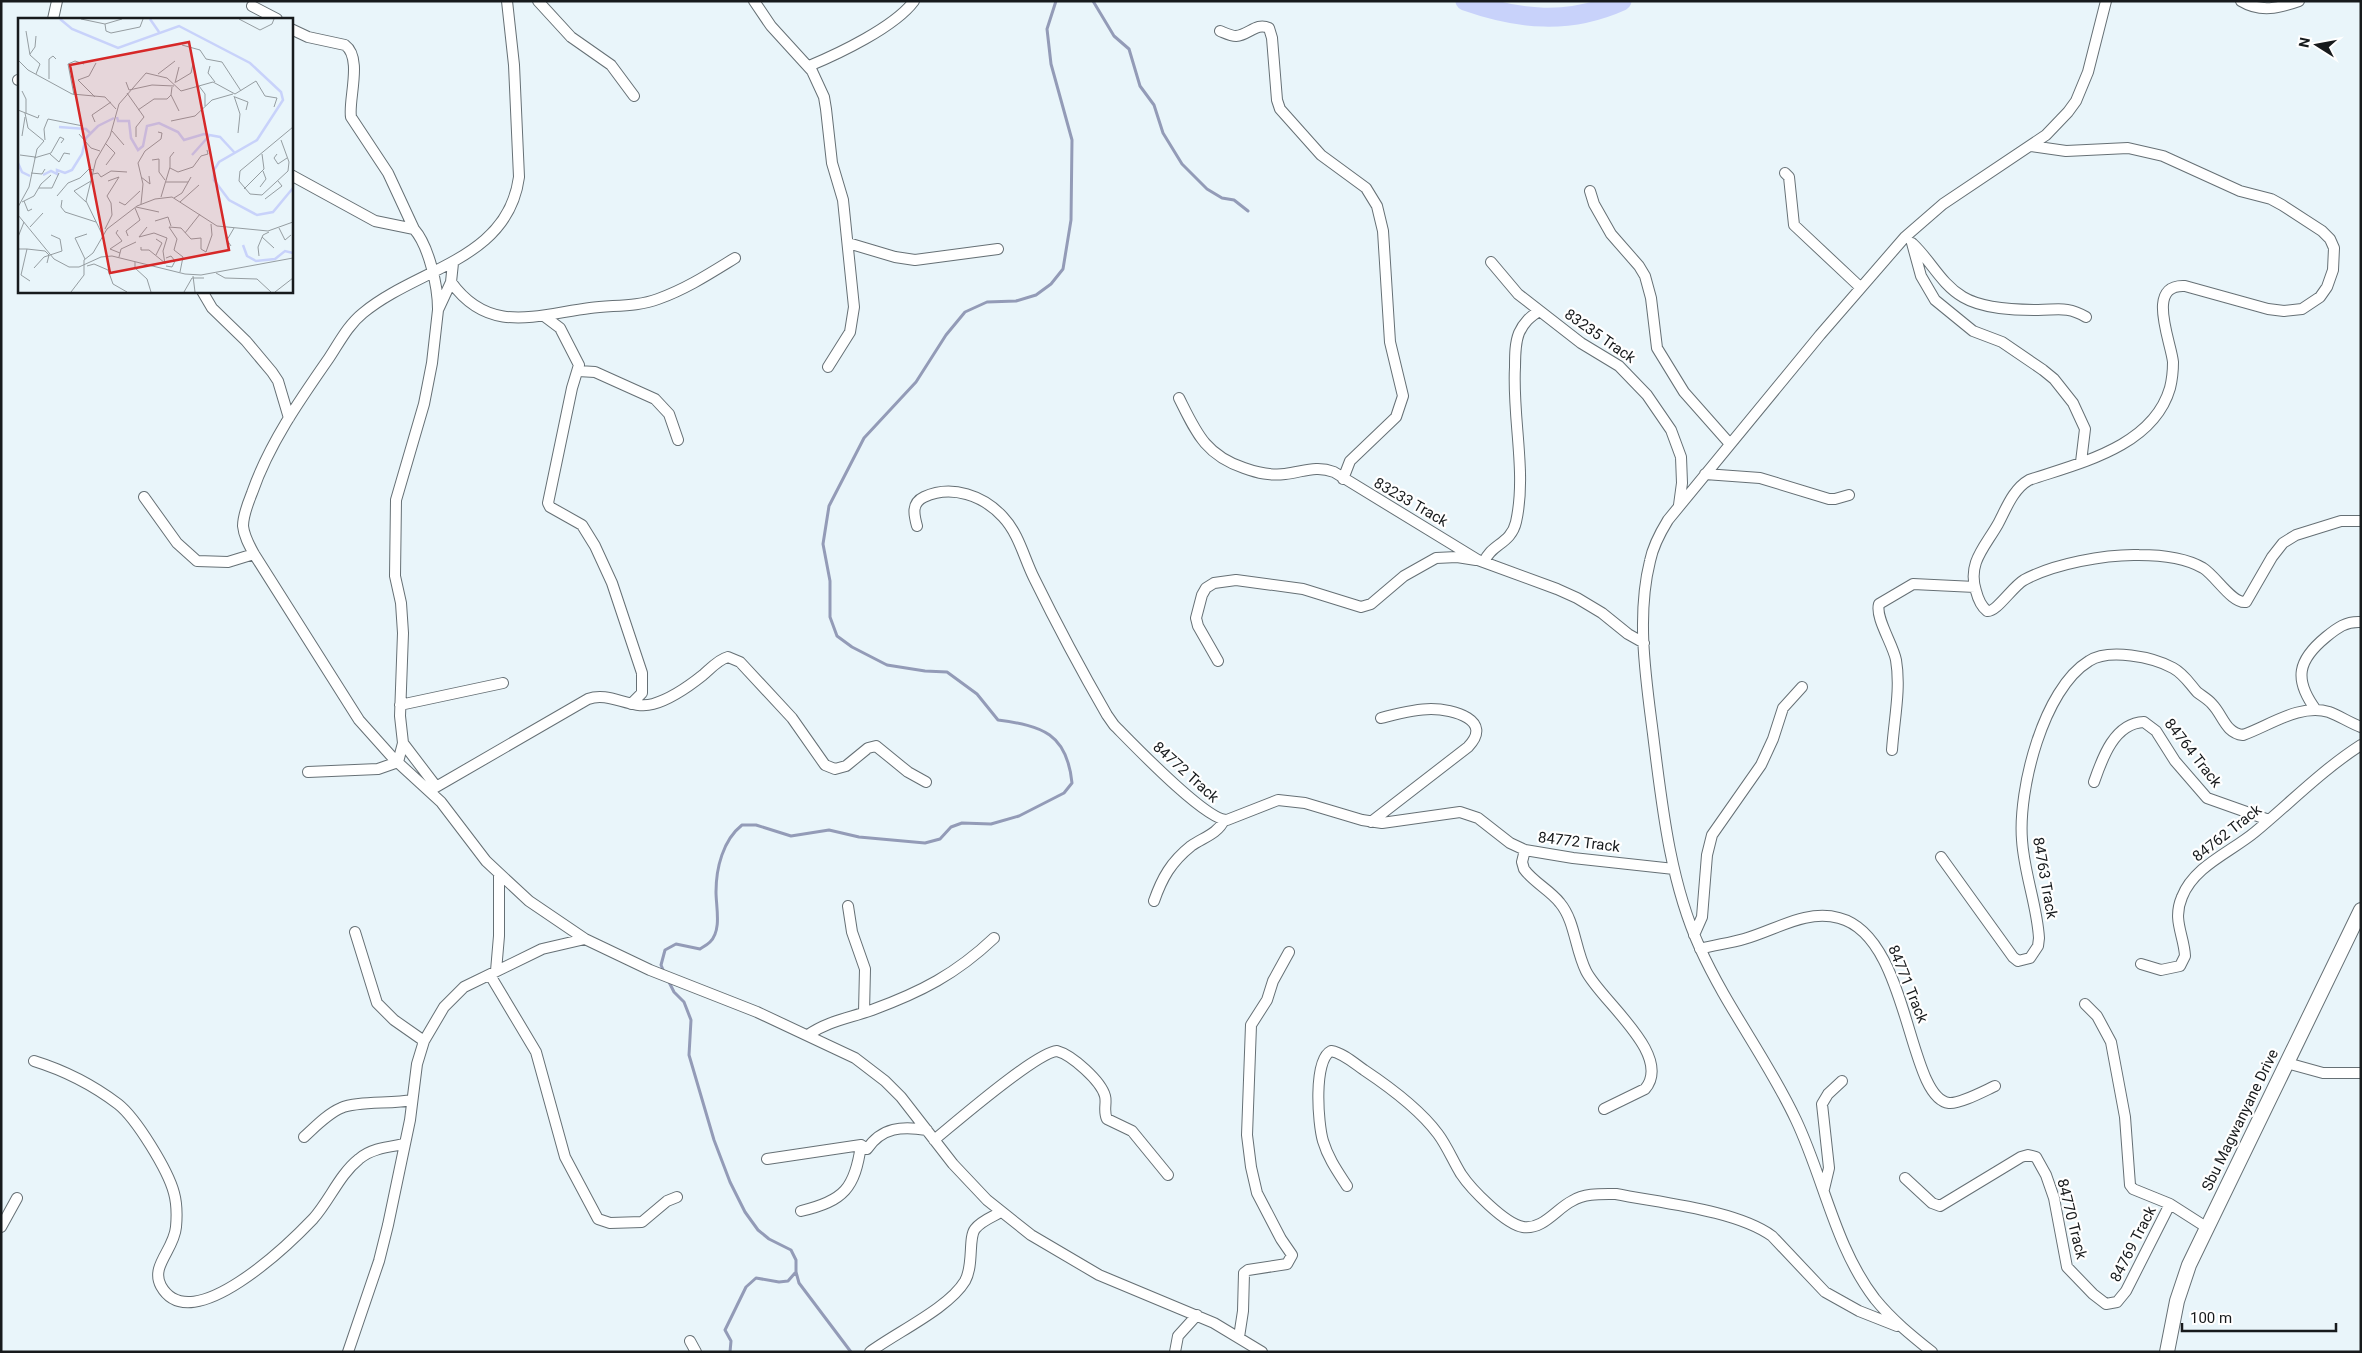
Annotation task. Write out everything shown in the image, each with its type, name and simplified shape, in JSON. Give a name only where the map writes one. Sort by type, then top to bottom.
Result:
[{"type":"main road","name":"Sbu Magwanyane Drive","points":[[2167,1352],[2176,1301],[2206,1227],[2361,910]]},
{"type":"street","points":[[52,18],[57,1]]},
{"type":"street","points":[[432,788],[398,762],[359,720],[254,554],[245,536],[243,527],[246,507],[268,452],[357,318],[392,293],[453,263],[477,246],[505,219],[517,194],[519,177],[510,16],[507,1]]},
{"type":"street","points":[[538,1],[571,36],[610,66],[634,96]]},
{"type":"street","points":[[754,1],[771,26],[809,66],[824,98],[829,147],[843,200],[853,297],[853,320],[846,341],[828,367]]},
{"type":"street","points":[[809,66],[843,52],[897,17],[914,1]]},
{"type":"street","points":[[1932,1352],[1903,1328],[1875,1298],[1856,1271],[1835,1223],[1807,1145],[1782,1091],[1700,949],[1694,935],[1683,904],[1674,869],[1656,760],[1644,644],[1645,596],[1650,561],[1661,531],[1705,474],[1860,287],[1944,204],[2031,146],[2057,125],[2076,101],[2092,58],[2106,1]]},
{"type":"street","points":[[2241,1],[2252,6],[2269,9],[2299,1]]},
{"type":"street","points":[[252,6],[275,18]]},
{"type":"street","points":[[1220,31],[1234,36],[1245,34],[1258,26],[1269,28],[1272,38],[1277,100],[1280,109],[1321,155],[1366,188],[1372,195],[1380,220],[1390,342],[1403,396],[1396,417],[1350,461],[1343,479]]},
{"type":"street","points":[[292,30],[300,34],[345,45],[349,49],[355,78],[350,110],[351,117],[388,173],[414,230],[422,241],[438,296],[429,382],[400,482],[395,514],[395,576],[401,603],[403,633],[400,705],[403,743],[398,762]]},
{"type":"street","points":[[2031,146],[2066,151],[2128,148],[2163,156],[2240,191],[2271,200],[2322,231],[2330,239],[2334,248],[2333,270],[2327,287],[2320,297],[2302,309],[2284,311],[2268,309],[2185,286],[2172,288],[2166,295],[2163,308],[2172,362],[2170,388],[2164,402],[2144,427],[2118,447],[2029,480],[2019,488],[1978,555],[1973,572],[1975,587],[1984,608],[1991,612],[2010,590],[2037,574],[2074,563],[2108,557],[2156,555],[2174,558],[2204,568],[2237,601],[2246,602],[2272,557],[2283,543],[2296,536],[2341,521],[2361,521]]},
{"type":"street","points":[[1784,173],[1788,174],[1789,177],[1794,225],[1860,287]]},
{"type":"street","points":[[292,176],[375,222],[414,230]]},
{"type":"street","points":[[1590,191],[1594,204],[1611,234],[1639,266],[1645,276],[1651,298],[1657,348],[1684,392],[1730,444]]},
{"type":"street","points":[[1908,240],[1944,282],[1955,292],[1973,302],[1984,305],[2037,310],[2068,309],[2086,317]]},
{"type":"street","points":[[1908,240],[1921,276],[1935,300],[1973,331],[2002,342],[2043,370],[2073,403],[2085,429],[2081,462]]},
{"type":"street","points":[[848,244],[895,257],[916,260],[998,249]]},
{"type":"street","points":[[451,282],[470,304],[490,314],[517,318],[544,316],[656,300],[686,288],[735,258]]},
{"type":"street","name":"83235 Track","points":[[1491,262],[1518,294],[1581,343],[1619,366],[1647,395],[1671,430],[1681,457],[1682,483],[1679,506]]},
{"type":"street","points":[[438,310],[451,282],[453,263]]},
{"type":"street","points":[[203,292],[212,308],[246,342],[272,372],[278,381],[289,418]]},
{"type":"street","points":[[1218,661],[1198,626],[1196,618],[1202,595],[1206,588],[1214,583],[1236,580],[1303,589],[1360,607],[1371,604],[1404,576],[1436,558],[1457,557],[1481,561],[1489,552],[1511,536],[1516,522],[1520,498],[1514,391],[1516,347],[1517,339],[1524,323],[1539,311]]},
{"type":"street","points":[[544,316],[555,323],[578,360],[578,371],[572,388],[548,503],[554,509],[582,525],[588,533],[612,583],[642,673],[642,693],[630,704]]},
{"type":"street","points":[[578,371],[594,372],[655,399],[669,414],[678,440]]},
{"type":"street","name":"83233 Track","points":[[1179,398],[1203,442],[1221,458],[1263,474],[1276,475],[1320,468],[1343,479],[1481,561],[1577,598],[1602,613],[1644,644]]},
{"type":"street","points":[[1705,474],[1760,478],[1835,500],[1849,495]]},
{"type":"street","name":"84772 Track","points":[[917,526],[914,512],[915,505],[929,495],[942,493],[960,493],[978,497],[1003,517],[1013,530],[1028,566],[1070,651],[1114,725],[1184,793],[1214,816],[1224,820],[1278,800],[1305,803],[1371,822],[1395,823],[1460,812],[1478,818],[1510,843],[1525,850],[1573,858],[1674,869]]},
{"type":"street","points":[[144,497],[177,543],[197,561],[228,562],[254,554]]},
{"type":"street","points":[[1892,750],[1898,678],[1896,658],[1878,614],[1879,604],[1913,584],[1975,587]]},
{"type":"street","points":[[2316,710],[2304,690],[2301,673],[2307,655],[2342,625],[2361,622]]},
{"type":"street","name":"84763 Track","points":[[1940,857],[2013,957],[2023,960],[2034,954],[2038,946],[2039,931],[2026,871],[2022,840],[2024,792],[2037,740],[2060,692],[2080,668],[2097,657],[2117,654],[2172,667],[2184,676],[2196,691],[2213,704],[2229,729],[2237,734],[2249,732],[2305,710],[2327,712],[2361,727]]},
{"type":"street","points":[[432,788],[535,731],[588,699],[606,697],[645,706],[666,700],[695,681],[724,658],[731,657],[740,662],[792,718],[825,765],[835,769],[846,766],[868,748],[876,746],[908,772],[926,782]]},
{"type":"street","points":[[400,705],[503,684]]},
{"type":"street","points":[[1694,935],[1702,917],[1707,855],[1712,835],[1762,765],[1773,739],[1782,708],[1802,686]]},
{"type":"street","points":[[1371,822],[1468,747],[1473,741],[1476,730],[1475,724],[1468,718],[1441,710],[1423,710],[1381,718]]},
{"type":"street","name":"84764 Track","points":[[2094,782],[2108,747],[2132,724],[2144,722],[2151,725],[2156,731],[2175,760],[2207,798],[2269,820]]},
{"type":"street","points":[[403,743],[469,842],[499,874],[549,916],[584,939],[659,974],[716,994],[808,1035],[868,1067],[901,1097],[969,1182],[1001,1212],[1050,1248],[1085,1268],[1197,1315],[1239,1337],[1262,1352]]},
{"type":"street","name":"84762 Track","points":[[2141,964],[2161,970],[2180,966],[2185,956],[2178,915],[2182,895],[2204,869],[2269,820],[2306,786],[2361,745]]},
{"type":"street","points":[[308,772],[378,769],[398,762]]},
{"type":"street","points":[[1154,901],[1164,875],[1172,863],[1192,846],[1219,829],[1224,820]]},
{"type":"street","points":[[1525,850],[1522,862],[1524,869],[1560,902],[1566,911],[1579,956],[1593,984],[1639,1036],[1648,1053],[1651,1069],[1649,1084],[1645,1089],[1604,1109]]},
{"type":"street","points":[[499,874],[499,936],[493,973],[536,1052],[565,1157],[598,1219],[604,1223],[642,1222],[667,1201],[677,1197]]},
{"type":"street","points":[[848,906],[852,932],[864,969],[864,1012]]},
{"type":"street","name":"84771 Track","points":[[1700,949],[1744,939],[1801,918],[1829,916],[1849,921],[1864,931],[1880,952],[1906,1015],[1923,1074],[1936,1096],[1946,1102],[1956,1102],[1995,1086]]},
{"type":"street","points":[[355,932],[377,1003],[394,1020],[424,1041]]},
{"type":"street","points":[[808,1035],[830,1022],[919,992],[945,978],[968,962],[994,938]]},
{"type":"street","points":[[348,1352],[379,1261],[405,1144],[417,1064],[424,1041],[452,997],[464,987],[542,949],[584,939]]},
{"type":"street","points":[[1239,1337],[1244,1311],[1244,1273],[1262,1266],[1287,1264],[1292,1255],[1276,1231],[1255,1186],[1247,1135],[1251,1025],[1254,1016],[1267,1000],[1273,981],[1289,952]]},
{"type":"street","points":[[2085,1004],[2097,1016],[2111,1042],[2125,1117],[2129,1181],[2133,1189],[2170,1204]]},
{"type":"street","points":[[934,1140],[1042,1056],[1057,1051],[1071,1057],[1100,1086],[1106,1098],[1105,1116],[1107,1119],[1132,1131],[1168,1175]]},
{"type":"street","points":[[1347,1186],[1331,1160],[1321,1132],[1320,1072],[1324,1057],[1331,1051],[1340,1054],[1368,1072],[1414,1109],[1438,1134],[1468,1183],[1503,1216],[1517,1225],[1536,1226],[1572,1200],[1582,1196],[1603,1194],[1616,1194],[1730,1217],[1763,1229],[1772,1236],[1825,1292],[1859,1311],[1903,1328]]},
{"type":"street","points":[[34,1061],[62,1071],[119,1104],[132,1118],[160,1163],[170,1182],[176,1211],[174,1238],[171,1247],[160,1263],[157,1276],[163,1290],[176,1299],[195,1301],[230,1288],[268,1260],[312,1219],[358,1160],[374,1150],[405,1144]]},
{"type":"street","points":[[2287,1063],[2323,1073],[2361,1073]]},
{"type":"street","points":[[1824,1189],[1829,1168],[1822,1104],[1828,1094],[1842,1081]]},
{"type":"street","points":[[304,1137],[324,1119],[342,1107],[388,1104],[412,1100]]},
{"type":"street","points":[[766,1159],[861,1145],[867,1149],[876,1138],[889,1130],[906,1127],[927,1130]]},
{"type":"street","points":[[801,1212],[829,1203],[843,1192],[857,1171],[861,1145]]},
{"type":"street","name":"84770 Track","points":[[1905,1178],[1932,1203],[1940,1206],[2021,1157],[2028,1155],[2036,1157],[2046,1175],[2054,1198],[2067,1267],[2102,1302],[2113,1304]]},
{"type":"street","points":[[1,1227],[17,1198]]},
{"type":"street","name":"84769 Track","points":[[2113,1304],[2120,1299],[2130,1283],[2145,1250],[2170,1204],[2206,1227]]},
{"type":"street","points":[[870,1352],[953,1296],[968,1274],[972,1257],[973,1232],[980,1224],[1001,1212]]},
{"type":"street","points":[[1175,1352],[1178,1336],[1197,1315]]},
{"type":"street","points":[[690,1341],[696,1352]]},
{"type":"waterway","points":[[664,972],[661,965],[665,950],[676,944],[700,949],[714,937],[717,925],[716,892],[719,864],[725,846],[735,831],[742,825],[756,825],[791,836],[829,830],[859,837],[925,843],[940,839],[951,827],[962,823],[991,824],[1019,816],[1064,793],[1072,783],[1065,753],[1050,735],[1027,725],[998,720],[977,694],[947,672],[925,671],[887,665],[852,647],[837,636],[830,617],[830,581],[823,544],[829,506],[864,438],[916,382],[946,335],[965,312],[987,302],[1016,301],[1036,295],[1051,284],[1063,269],[1071,220],[1072,140],[1051,64],[1047,29],[1056,1]]},
{"type":"waterway","points":[[1093,1],[1114,36],[1129,49],[1140,86],[1154,105],[1163,133],[1182,164],[1207,189],[1222,198],[1234,200],[1248,211]]},
{"type":"waterway","points":[[1465,1],[1524,16],[1544,17],[1583,14],[1622,1]]},
{"type":"waterway","points":[[668,980],[674,992],[684,1002],[691,1020],[689,1055],[714,1140],[730,1182],[745,1212],[758,1230],[769,1239],[791,1250],[796,1260],[796,1272],[799,1283],[851,1352]]},
{"type":"waterway","points":[[730,1352],[731,1341],[725,1330],[746,1287],[756,1278],[779,1282],[788,1281],[795,1273]]}]
